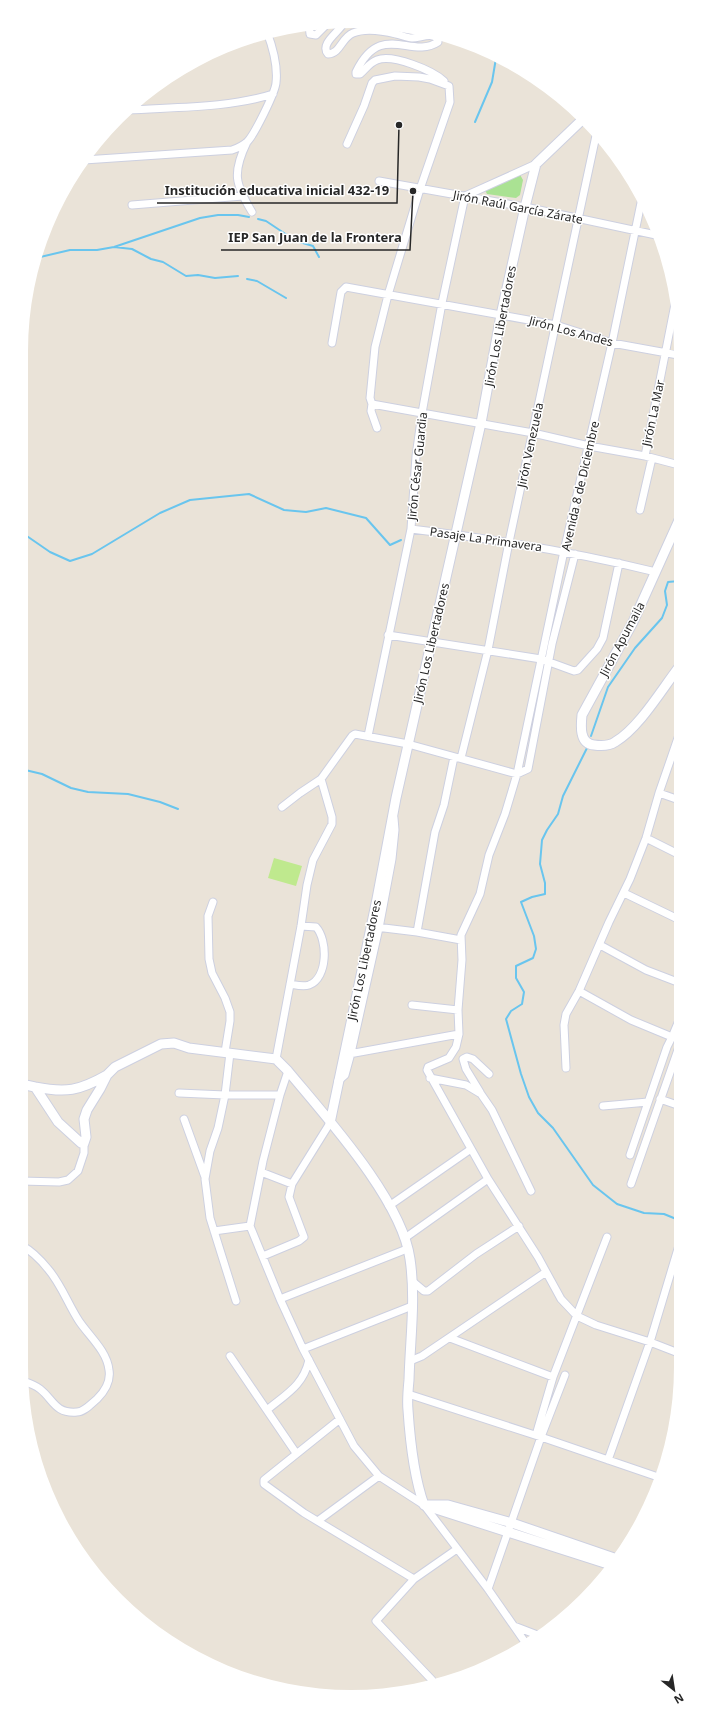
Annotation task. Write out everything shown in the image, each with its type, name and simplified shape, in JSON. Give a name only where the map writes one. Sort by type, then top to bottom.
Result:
[{"type":"street","points":[[340,29],[330,39],[326,48],[328,54],[336,51],[342,40],[355,32],[382,31],[411,38],[423,36]]},
{"type":"street","points":[[310,31],[310,34],[316,34],[320,30]]},
{"type":"street","points":[[252,212],[243,196],[237,179],[237,171],[248,140],[273,94],[276,80],[275,61],[268,39]]},
{"type":"street","points":[[377,428],[371,411],[375,347],[388,295],[420,189],[450,102],[449,86],[436,74],[407,63],[387,58],[370,63],[360,74],[356,74],[356,72],[359,64],[364,58],[380,46],[394,43],[427,46],[436,44],[438,40]]},
{"type":"street","points":[[347,144],[364,106],[372,83],[375,80],[395,76],[419,77],[430,79],[449,86]]},
{"type":"street","points":[[137,109],[256,100],[273,94]]},
{"type":"street","points":[[465,196],[536,164],[579,123]]},
{"type":"street","name":"Jirón Venezuela","points":[[417,932],[435,832],[488,650],[509,542],[595,139]]},
{"type":"street","points":[[91,160],[232,150],[248,140]]},
{"type":"street","name":"Jirón Los Libertadores","points":[[330,1123],[338,1081],[348,1054],[375,927],[394,810],[408,744],[481,423],[501,314],[536,164]]},
{"type":"street","name":"Jirón Raúl García Zárate","points":[[379,181],[525,207],[652,233]]},
{"type":"street","points":[[132,205],[243,196]]},
{"type":"street","name":"Jirón César Guardia","points":[[368,736],[411,529],[416,456],[422,413],[442,303],[465,196]]},
{"type":"street","name":"Avenida 8 de Diciembre","points":[[461,940],[461,935],[480,894],[489,855],[505,814],[517,774],[564,551],[612,343],[640,207]]},
{"type":"street","name":"Jirón Los Andes","points":[[332,343],[342,292],[346,287],[442,303],[556,325],[612,343],[674,354]]},
{"type":"street","name":"Jirón La Mar","points":[[640,510],[672,320]]},
{"type":"street","points":[[371,401],[422,413],[533,433],[674,464]]},
{"type":"street","name":"Pasaje La Primavera","points":[[411,529],[456,534],[564,551],[656,572]]},
{"type":"street","name":"Jirón Apumaila","points":[[674,531],[633,622],[582,715],[581,728],[586,742],[591,745],[603,746],[614,743],[626,735],[643,715],[674,673]]},
{"type":"street","points":[[282,807],[321,779],[352,736],[357,734],[408,744],[517,774],[526,771],[529,767],[550,662],[552,644],[575,554]]},
{"type":"street","points":[[388,635],[431,640],[541,659],[574,671],[578,670],[597,649],[603,638],[619,563]]},
{"type":"street","points":[[566,1068],[564,1025],[566,1014],[579,991],[609,922],[624,893],[646,838],[659,793],[674,752]]},
{"type":"street","points":[[276,1059],[301,926],[307,885],[313,860],[332,824],[332,817],[321,779]]},
{"type":"street","points":[[659,793],[674,798]]},
{"type":"street","points":[[646,838],[674,852]]},
{"type":"street","points":[[624,893],[674,917]]},
{"type":"street","points":[[205,1179],[210,1150],[218,1128],[225,1095],[230,1012],[225,998],[212,974],[209,959],[208,916],[212,902]]},
{"type":"street","points":[[290,984],[308,986],[318,980],[321,974],[324,944],[322,933],[316,927],[301,926]]},
{"type":"street","points":[[375,927],[417,932],[461,940],[462,960],[458,1010],[459,1034],[456,1047],[449,1058],[428,1067],[427,1070],[430,1078],[488,1179],[519,1226],[561,1299],[577,1316],[596,1325],[674,1351]]},
{"type":"street","points":[[600,945],[646,970],[674,981]]},
{"type":"street","points":[[579,991],[631,1020],[672,1037]]},
{"type":"street","points":[[412,1005],[458,1010]]},
{"type":"street","points":[[630,1155],[661,1062],[674,1032]]},
{"type":"street","points":[[348,1054],[459,1034]]},
{"type":"street","points":[[28,1086],[50,1090],[77,1089],[107,1075],[115,1067],[161,1044],[174,1043],[189,1048],[276,1059],[288,1071],[360,1161],[389,1206],[405,1238],[410,1258],[412,1281],[408,1410],[416,1478],[424,1505],[488,1589],[524,1640]]},
{"type":"street","points":[[489,1074],[473,1060],[466,1057],[463,1059],[466,1069],[492,1110],[531,1190]]},
{"type":"street","points":[[631,1184],[674,1060]]},
{"type":"street","points":[[288,1071],[280,1095],[261,1172],[250,1226],[280,1300],[303,1349],[354,1446],[379,1476],[424,1505],[507,1532],[536,1536],[612,1557]]},
{"type":"street","points":[[28,1181],[58,1182],[68,1180],[78,1171],[84,1153],[84,1143],[86,1137],[84,1119],[87,1110],[107,1075]]},
{"type":"street","points":[[430,1078],[466,1085],[481,1094]]},
{"type":"street","points":[[35,1087],[58,1122],[81,1143],[84,1143]]},
{"type":"street","points":[[179,1092],[225,1095],[280,1095]]},
{"type":"street","points":[[660,1099],[674,1104]]},
{"type":"street","points":[[603,1106],[648,1102]]},
{"type":"street","points":[[184,1119],[205,1179],[210,1218],[236,1301]]},
{"type":"street","points":[[262,1256],[303,1239],[304,1233],[289,1197],[292,1184],[330,1123]]},
{"type":"street","points":[[389,1206],[471,1149]]},
{"type":"street","points":[[261,1172],[292,1184]]},
{"type":"street","points":[[405,1238],[488,1179]]},
{"type":"street","points":[[214,1231],[250,1226]]},
{"type":"street","points":[[412,1281],[424,1291],[428,1291],[476,1254],[519,1226]]},
{"type":"street","points":[[488,1589],[507,1532],[512,1523],[538,1436],[553,1377],[607,1238]]},
{"type":"street","points":[[28,1249],[32,1251],[50,1270],[79,1321],[107,1361],[110,1379],[102,1392],[91,1404],[81,1411],[76,1412],[59,1408],[51,1402],[40,1389],[29,1384]]},
{"type":"street","points":[[280,1300],[408,1249]]},
{"type":"street","points":[[608,1460],[650,1342],[674,1262]]},
{"type":"street","points":[[410,1361],[422,1356],[450,1338],[546,1272]]},
{"type":"street","points":[[303,1349],[412,1306]]},
{"type":"street","points":[[450,1338],[553,1377]]},
{"type":"street","points":[[230,1356],[296,1453]]},
{"type":"street","points":[[267,1410],[295,1387],[302,1379],[309,1360]]},
{"type":"street","points":[[538,1436],[565,1375]]},
{"type":"street","points":[[408,1394],[655,1476]]},
{"type":"street","points":[[340,1419],[264,1480],[264,1484],[304,1513],[319,1520],[414,1579]]},
{"type":"street","points":[[319,1520],[379,1476]]},
{"type":"street","points":[[424,1505],[448,1506],[512,1523],[536,1536],[607,1563]]},
{"type":"street","points":[[432,1680],[376,1622],[414,1579],[457,1550]]},
{"type":"street","points":[[514,1626],[533,1633]]},
{"type":"green space","points":[[519,173],[523,180],[520,195],[516,198],[487,194],[485,190]]},
{"type":"green space","points":[[274,858],[302,866],[296,886],[268,878]]},
{"type":"waterway","points":[[475,122],[492,82],[495,62]]},
{"type":"waterway","points":[[42,257],[70,250],[97,250],[114,247],[200,218],[218,215],[238,215],[249,217]]},
{"type":"waterway","points":[[258,219],[266,221],[296,241],[313,246],[319,257]]},
{"type":"waterway","points":[[114,247],[132,249],[151,259],[163,262],[186,276],[198,275],[215,278],[238,276]]},
{"type":"waterway","points":[[247,279],[257,281],[286,298]]},
{"type":"waterway","points":[[28,537],[50,552],[70,561],[92,554],[160,513],[190,500],[249,494],[284,510],[306,512],[326,508],[366,518],[390,545],[401,540]]},
{"type":"waterway","points":[[591,736],[608,687],[635,648],[662,618],[667,605],[665,591],[668,582],[674,581]]},
{"type":"waterway","points":[[587,748],[563,796],[558,814],[542,840],[540,864],[545,883],[545,894],[532,897],[521,902],[534,936],[536,949],[533,958],[516,966],[516,978],[524,992],[522,1004],[511,1011],[506,1019],[529,1097],[538,1113],[553,1128],[593,1185],[617,1204],[644,1213],[664,1214],[674,1218]]},
{"type":"waterway","points":[[28,771],[42,774],[71,788],[88,792],[128,794],[160,802],[178,809]]},
{"type":"place","name":"Institución educativa inicial 432-19","points":[[399,125]]},
{"type":"place","name":"IEP San Juan de la Frontera","points":[[413,191]]}]
